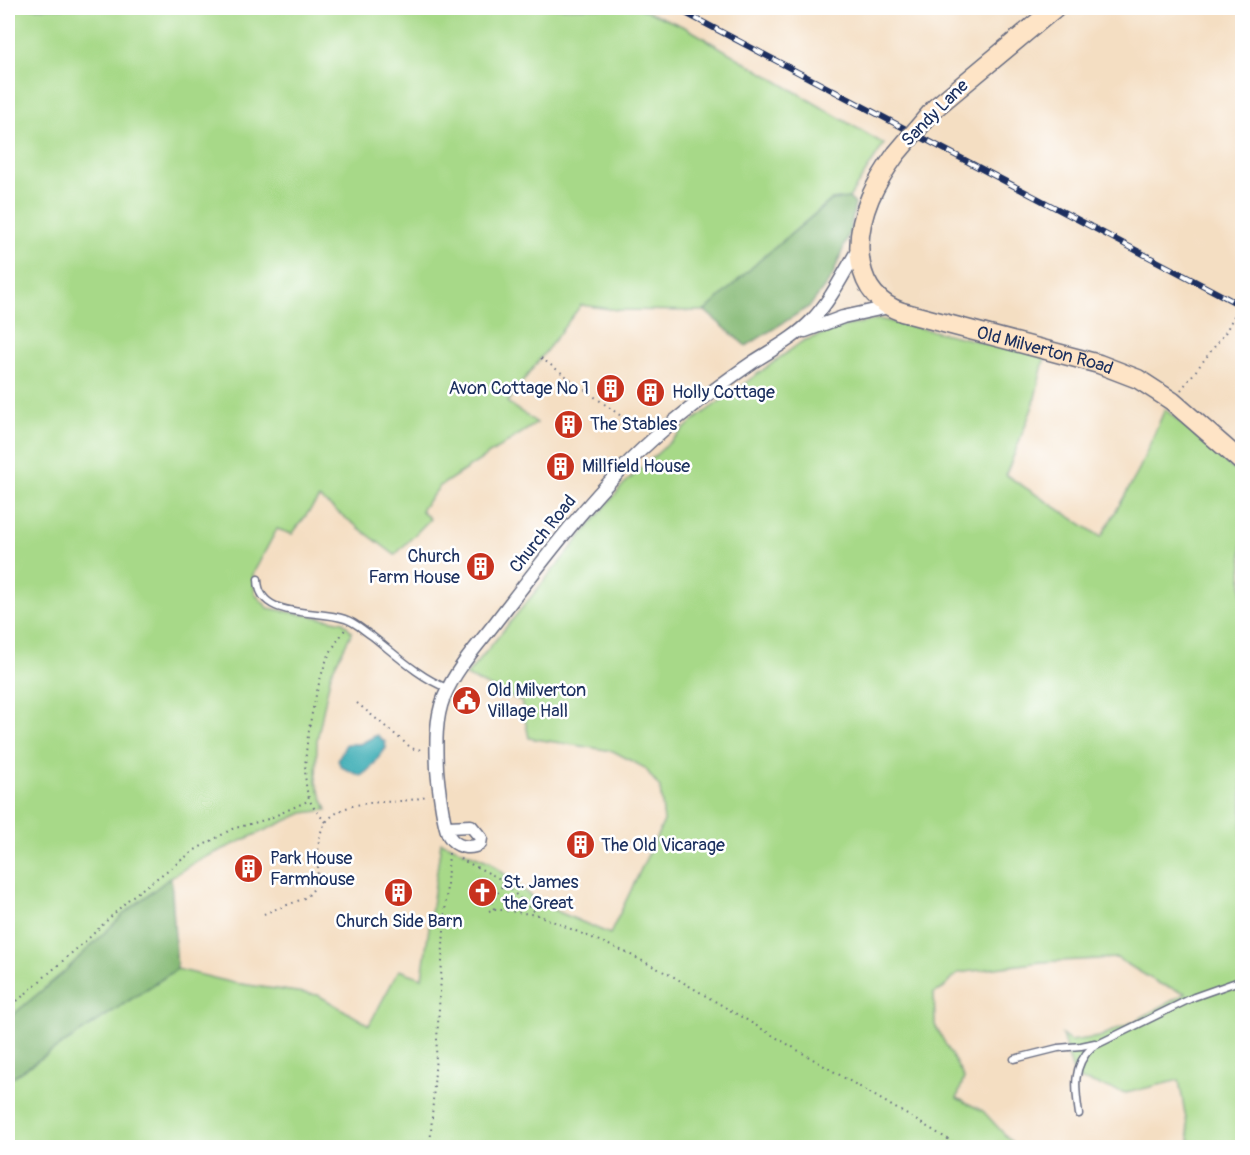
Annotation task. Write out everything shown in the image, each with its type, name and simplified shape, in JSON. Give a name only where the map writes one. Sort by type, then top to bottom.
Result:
[{"type":"street","name":"Sandy Lane","points":[[859,248],[862,223],[870,198],[896,154],[935,108],[1055,8]]},
{"type":"street","points":[[859,248],[862,266],[871,291],[889,307]]},
{"type":"street","name":"Church Road","points":[[448,831],[438,787],[436,743],[439,715],[448,689],[471,653],[622,467],[715,389],[812,321],[829,299],[859,248]]},
{"type":"street","name":"Church Road","points":[[795,335],[843,317],[889,307]]},
{"type":"street","name":"Old Milverton Road","points":[[889,307],[1099,364],[1138,379],[1172,401],[1242,462]]},
{"type":"lane","points":[[258,579],[260,594],[272,605],[350,621],[423,675],[448,689]]},
{"type":"lane","points":[[1014,1059],[1058,1048],[1099,1042],[1146,1022],[1194,997],[1242,980]]},
{"type":"lane","points":[[1077,1070],[1082,1057],[1099,1042]]},
{"type":"lane","points":[[1072,1047],[1077,1058],[1076,1089],[1079,1114]]},
{"type":"path","points":[[1178,394],[1226,333],[1242,301]]},
{"type":"path","points":[[541,358],[643,432]]},
{"type":"path","points":[[326,822],[318,815],[310,800],[306,784],[307,750],[318,692],[329,657],[350,621]]},
{"type":"path","points":[[357,703],[409,746],[425,750]]},
{"type":"path","points":[[264,914],[302,899],[311,892],[317,880],[318,838],[326,822],[333,815],[349,808],[429,795]]},
{"type":"path","points":[[8,1009],[90,937],[130,898],[195,850],[232,829],[268,819],[310,800]]},
{"type":"path","points":[[430,1148],[449,861],[448,831]]},
{"type":"path","points":[[457,858],[497,877],[538,915]]},
{"type":"path","points":[[494,909],[492,902],[504,883]]},
{"type":"path","points":[[489,910],[538,915],[623,951],[674,977],[963,1148]]},
{"type":"green space","points":[[8,8],[639,8],[687,28],[884,144],[849,198],[831,200],[759,261],[705,311],[618,310],[581,305],[507,402],[537,423],[440,486],[421,510],[430,519],[395,555],[319,498],[292,534],[277,529],[253,574],[255,594],[268,608],[343,622],[352,632],[331,673],[317,740],[316,782],[327,810],[303,813],[197,861],[171,877],[126,912],[64,972],[8,1019]]},
{"type":"green space","points":[[849,198],[855,204],[850,231],[832,277],[810,306],[746,346],[705,311],[759,261],[832,200]]},
{"type":"green space","points":[[879,319],[1045,356],[1033,406],[1006,475],[1101,537],[1137,474],[1165,409],[1242,477],[1242,1147],[1191,1147],[1179,1080],[1126,1093],[1075,1078],[1062,1035],[1070,1041],[1099,1037],[1137,1020],[1186,993],[1160,984],[1117,958],[1041,962],[958,973],[941,990],[934,993],[935,1025],[964,1078],[957,1098],[983,1111],[1016,1147],[8,1148],[8,1080],[177,969],[234,983],[318,995],[369,1025],[399,970],[422,978],[441,842],[490,862],[540,904],[610,934],[664,821],[660,788],[645,768],[613,751],[529,738],[521,701],[466,676],[623,485],[694,420],[803,341],[842,327]]},
{"type":"green space","points":[[171,877],[177,969],[8,1080],[8,1019],[64,972],[126,912]]},
{"type":"water","points":[[377,735],[385,742],[386,748],[371,768],[361,776],[341,767],[338,760],[346,744],[360,744]]},
{"type":"railway","points":[[676,8],[1242,306]]},
{"type":"place","name":"Avon Cottage No 1","points":[[610,388]]},
{"type":"place","name":"Holly Cottage","points":[[651,392]]},
{"type":"place","name":"The Stables","points":[[569,424]]},
{"type":"place","name":"Millfield House","points":[[561,466]]},
{"type":"place","name":"Church Farm House","points":[[481,566]]},
{"type":"place","name":"Old Milverton Village Hall","points":[[466,700]]},
{"type":"place","name":"The Old Vicarage","points":[[580,845]]},
{"type":"place","name":"Park House Farmhouse","points":[[249,868]]},
{"type":"place","name":"Church Side Barn","points":[[399,892]]},
{"type":"place","name":"St. James the Great","points":[[482,892]]}]
